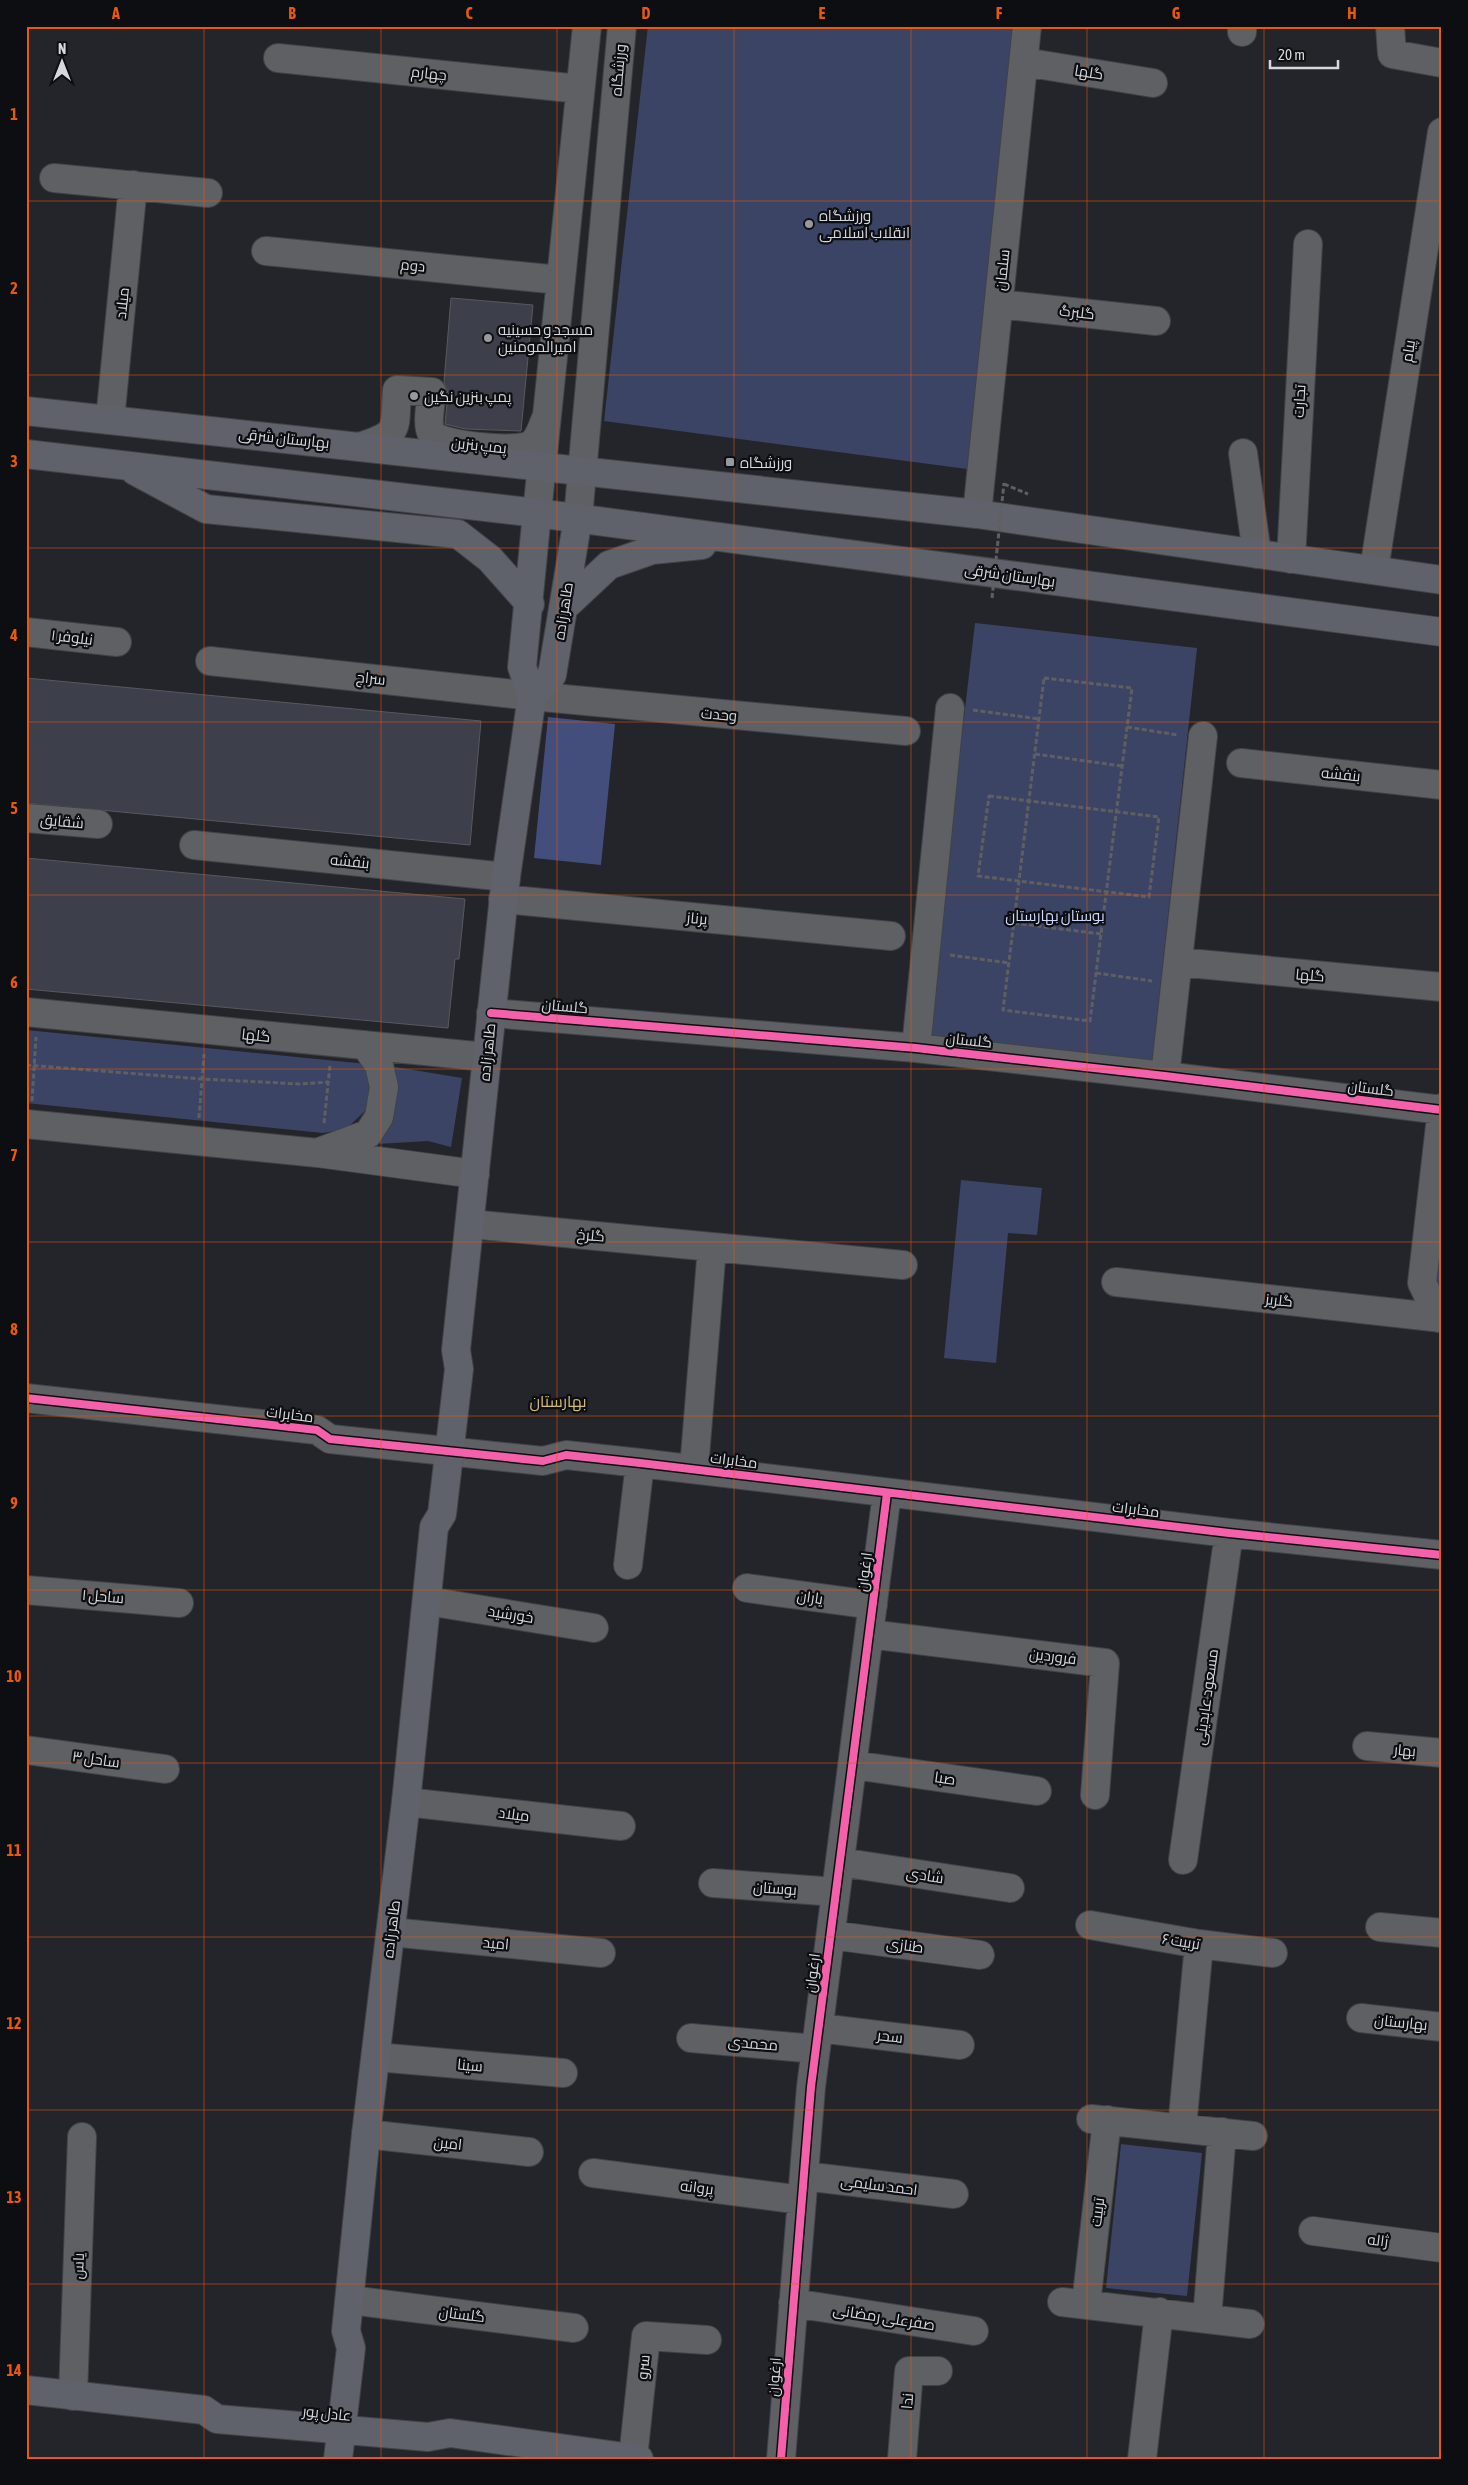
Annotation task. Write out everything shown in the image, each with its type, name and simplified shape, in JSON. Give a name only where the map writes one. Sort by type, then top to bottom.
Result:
[{"type":"main road","name":"بهارستان شرقی","points":[[26,411],[362,446],[541,467]]},
{"type":"main road","points":[[26,454],[578,518]]},
{"type":"main road","points":[[122,464],[206,509],[458,534],[490,559],[530,604]]},
{"type":"main road","points":[[541,467],[977,514],[1442,580]]},
{"type":"main road","name":"طاهر زاده","points":[[320,2459],[333,2422],[351,2348],[346,2331],[366,2134],[406,1802],[434,1527],[427,1514],[442,1442],[445,1366],[456,1350],[504,888],[532,696],[522,667],[530,604],[537,513]]},
{"type":"main road","name":"بهارستان شرقی","points":[[578,518],[1442,632]]},
{"type":"main road","name":"طاهر زاده","points":[[532,696],[552,675],[578,518]]},
{"type":"main road","points":[[563,608],[609,565],[652,550],[748,540]]},
{"type":"main road","name":"عادل پور","points":[[26,2390],[204,2410],[218,2403],[333,2422],[432,2423],[450,2433],[639,2459]]},
{"type":"main road","name":"طاهر زاده","points":[[333,2422],[338,2459]]},
{"type":"street","points":[[537,513],[587,26]]},
{"type":"street","name":"ورزشگاه","points":[[578,518],[622,26]]},
{"type":"street","name":"سلمان","points":[[977,514],[1027,26]]},
{"type":"street","points":[[1390,26],[1392,54],[1442,63]]},
{"type":"street","name":"چهارم","points":[[278,58],[580,89]]},
{"type":"street","name":"گلها","points":[[1024,62],[1154,82]]},
{"type":"street","name":"پیام","points":[[1374,570],[1442,132]]},
{"type":"street","points":[[54,178],[208,193]]},
{"type":"street","name":"میلاد","points":[[110,420],[133,185]]},
{"type":"street","name":"تجارت","points":[[1291,559],[1308,244]]},
{"type":"street","name":"دوم","points":[[266,251],[560,280]]},
{"type":"street","name":"گلبرگ","points":[[998,304],[1156,321]]},
{"type":"street","name":"پمپ بنزین","points":[[362,446],[391,434],[394,428],[397,390],[432,392],[430,429],[433,436],[448,443],[519,449],[532,444],[538,436],[546,417]]},
{"type":"street","points":[[1243,453],[1257,554]]},
{"type":"street","name":"نیلوفر ۱","points":[[26,632],[117,642]]},
{"type":"street","name":"سراج","points":[[210,661],[532,696]]},
{"type":"street","name":"وحدت","points":[[532,696],[906,732]]},
{"type":"street","points":[[916,1048],[958,709]]},
{"type":"street","points":[[1165,1076],[1178,962],[1191,735]]},
{"type":"street","name":"بنفشه","points":[[1241,763],[1442,785]]},
{"type":"street","name":"شقایق","points":[[26,818],[98,824]]},
{"type":"street","name":"بنفشه","points":[[194,845],[504,888]]},
{"type":"street","name":"پرناز","points":[[504,888],[891,936]]},
{"type":"street","name":"گلها","points":[[1178,962],[1442,987]]},
{"type":"street","name":"گلستان","points":[[491,1013],[916,1048],[1442,1110]]},
{"type":"street","name":"گلها","points":[[32,1021],[486,1057]]},
{"type":"street","points":[[318,1153],[368,1134],[379,1117],[384,1088],[379,1065],[365,1046]]},
{"type":"street","points":[[1440,1318],[1422,1283],[1442,1110]]},
{"type":"street","points":[[29,1113],[475,1174]]},
{"type":"street","name":"گلرخ","points":[[470,1224],[902,1265]]},
{"type":"street","points":[[694,1469],[712,1247]]},
{"type":"street","name":"گلریز","points":[[1116,1282],[1440,1318]]},
{"type":"street","name":"مخابرات","points":[[26,1398],[317,1430],[330,1423],[543,1461],[566,1455],[640,1462],[1228,1533],[1442,1555]]},
{"type":"street","points":[[628,1565],[640,1462]]},
{"type":"street","name":"ارغوان","points":[[781,2459],[803,2188],[818,2038],[887,1493]]},
{"type":"street","name":"مسعود عابدینی","points":[[1183,1860],[1228,1533]]},
{"type":"street","name":"یاران","points":[[747,1588],[873,1605]]},
{"type":"street","name":"ساحل ۱","points":[[26,1590],[179,1603]]},
{"type":"street","name":"خورشید","points":[[427,1601],[594,1628]]},
{"type":"street","name":"فروردین","points":[[869,1634],[1105,1663],[1095,1795]]},
{"type":"street","name":"بهار","points":[[1367,1746],[1442,1753]]},
{"type":"street","name":"ساحل ۳","points":[[26,1750],[165,1769]]},
{"type":"street","name":"صبا","points":[[852,1765],[1036,1791]]},
{"type":"street","name":"میلاد","points":[[406,1802],[621,1826]]},
{"type":"street","name":"شادی","points":[[840,1862],[1010,1888]]},
{"type":"street","name":"بوستان","points":[[713,1883],[836,1892]]},
{"type":"street","name":"تربیت ۶","points":[[1090,1925],[1199,1944],[1273,1953]]},
{"type":"street","points":[[1380,1927],[1442,1933]]},
{"type":"street","name":"امید","points":[[391,1932],[601,1953]]},
{"type":"street","name":"طنازی","points":[[831,1935],[980,1954]]},
{"type":"street","points":[[1199,1944],[1182,2128],[1253,2136]]},
{"type":"street","name":"بهارستان","points":[[1361,2018],[1442,2027]]},
{"type":"street","name":"محمدی","points":[[691,2038],[818,2038]]},
{"type":"street","name":"سحر","points":[[818,2038],[960,2045]]},
{"type":"street","name":"سینا","points":[[376,2057],[563,2073]]},
{"type":"street","name":"تربیت","points":[[1158,2312],[1074,2303],[1099,2120],[1182,2128]]},
{"type":"street","points":[[1207,2319],[1222,2132]]},
{"type":"street","name":"امین","points":[[366,2134],[529,2152]]},
{"type":"street","name":"یاس","points":[[73,2396],[82,2137]]},
{"type":"street","name":"پروانه","points":[[593,2173],[803,2188]]},
{"type":"street","name":"احمد سلیمی","points":[[803,2188],[954,2194]]},
{"type":"street","name":"ژاله","points":[[1313,2231],[1442,2248]]},
{"type":"street","name":"گلستان","points":[[350,2300],[574,2328]]},
{"type":"street","name":"صفرعلی رمضانی","points":[[793,2303],[974,2331]]},
{"type":"street","points":[[1142,2459],[1158,2312],[1250,2324]]},
{"type":"street","name":"سرو","points":[[633,2458],[646,2336],[707,2340]]},
{"type":"street","name":"ندا","points":[[902,2459],[909,2371],[938,2371]]},
{"type":"path","points":[[992,598],[1004,484],[1032,496]]},
{"type":"path","points":[[1044,678],[1132,688],[1126,727],[1090,1021],[1003,1010],[1044,678]]},
{"type":"path","points":[[958,709],[1039,719]]},
{"type":"path","points":[[1126,727],[1191,735]]},
{"type":"path","points":[[1035,754],[1122,766]]},
{"type":"path","points":[[989,796],[1029,800],[1159,817],[1149,898],[978,876],[989,796]]},
{"type":"path","points":[[1014,923],[1101,934]]},
{"type":"path","points":[[927,952],[1009,963]]},
{"type":"path","points":[[1096,973],[1160,982]]},
{"type":"path","points":[[29,1113],[34,1066],[32,1021]]},
{"type":"path","points":[[198,1120],[204,1048]]},
{"type":"path","points":[[324,1124],[330,1061]]},
{"type":"path","points":[[26,1065],[202,1079],[300,1084],[328,1082]]},
{"type":"green space","name":"ورزشگاه انقلاب اسلامی","points":[[648,26],[1013,26],[967,469],[604,421]]},
{"type":"green space","name":"بوستان بهارستان","points":[[975,623],[1197,648],[1152,1062],[927,1036]]},
{"type":"green space","points":[[26,1030],[367,1064],[372,1088],[366,1110],[346,1129],[323,1133],[26,1103]]},
{"type":"green space","points":[[395,1067],[462,1078],[451,1147],[428,1141],[376,1144],[389,1124],[394,1108],[396,1099]]},
{"type":"green space","points":[[961,1180],[1042,1188],[1037,1235],[1008,1233],[996,1363],[944,1358]]},
{"type":"green space","points":[[1442,1215],[1442,1292],[1435,1280]]},
{"type":"green space","points":[[1121,2144],[1202,2153],[1187,2296],[1106,2288]]},
{"type":"shaded area","points":[[548,717],[615,724],[601,865],[534,858]]},
{"type":"building","name":"مسجد و حسینیه امیرالمومنین","points":[[451,298],[533,305],[521,431],[465,429],[445,424],[448,393],[444,382]]},
{"type":"building","points":[[26,678],[481,721],[470,845],[26,803]]},
{"type":"building","points":[[26,858],[465,899],[459,959],[455,959],[448,1028],[26,989]]},
{"type":"cycle path","points":[[491,1013],[916,1048],[1442,1110]]},
{"type":"cycle path","points":[[26,1398],[317,1430],[330,1439],[543,1461],[566,1455],[1229,1533],[1442,1555]]},
{"type":"cycle path","points":[[781,2459],[811,2087],[887,1493]]},
{"type":"place","name":"ورزشگاه انقلاب اسلامی","points":[[809,224]]},
{"type":"place","name":"مسجد و حسینیه امیرالمومنین","points":[[488,338]]},
{"type":"place","name":"پمپ بنزین نگین","points":[[414,396]]},
{"type":"place","name":"ورزشگاه","points":[[730,462]]},
{"type":"district","name":"بهارستان","points":[[558,1401]]}]
